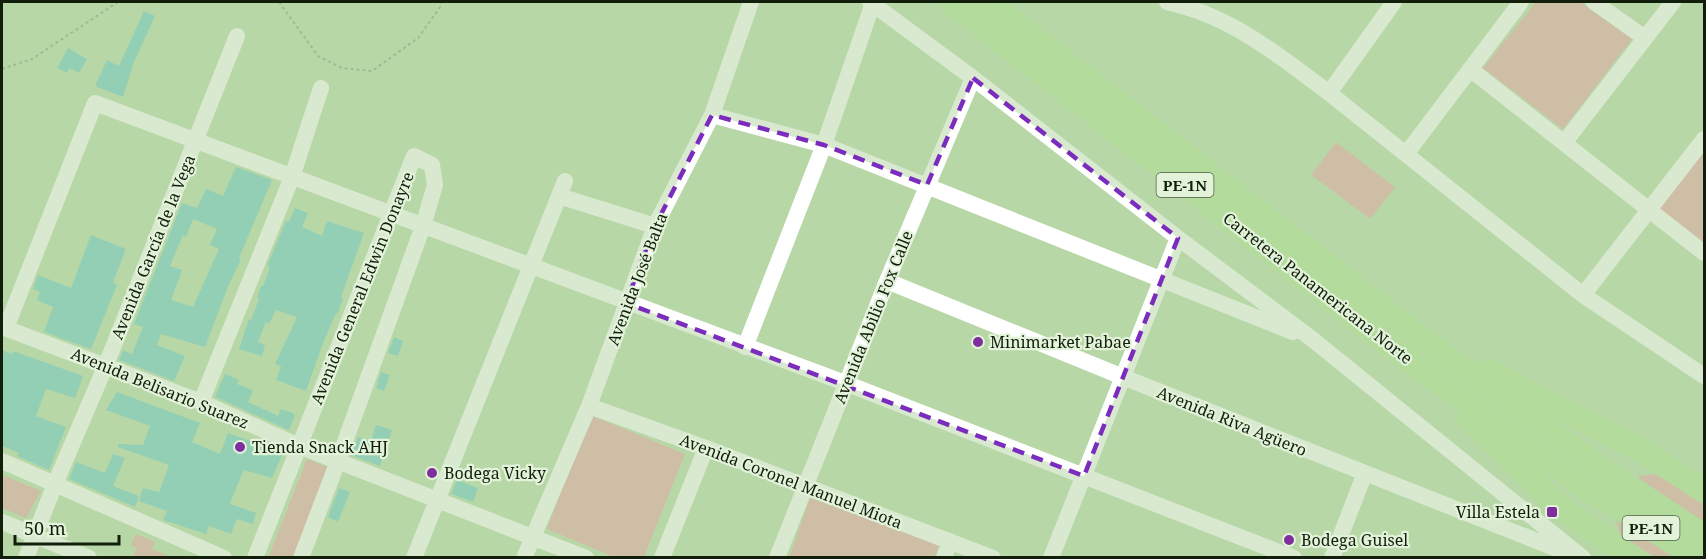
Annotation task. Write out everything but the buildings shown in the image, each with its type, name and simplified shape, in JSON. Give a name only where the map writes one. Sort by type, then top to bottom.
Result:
[{"type":"highway","name":"Carretera Panamericana Norte","points":[[951,2],[1419,368],[1610,489],[1704,536]]},
{"type":"highway","name":"Carretera Panamericana Norte","points":[[988,2],[1429,344],[1698,558]]},
{"type":"highway","points":[[1429,344],[1453,351],[1641,450],[1704,491]]},
{"type":"highway","points":[[1419,368],[1566,512],[1625,552]]},
{"type":"highway","points":[[1625,552],[1609,536],[1604,524],[1602,511],[1610,489],[1626,471],[1638,466],[1664,465]]},
{"type":"street","name":"Avenida José Balta","points":[[524,558],[589,406],[655,226],[712,115],[751,2]]},
{"type":"street","points":[[745,347],[824,145],[872,2],[1312,339],[1581,558]]},
{"type":"street","points":[[1167,2],[1203,13],[1236,29],[1289,63],[1583,296],[1704,376]]},
{"type":"street","points":[[1329,93],[1394,2]]},
{"type":"street","points":[[1406,154],[1521,2]]},
{"type":"street","points":[[1594,2],[1645,38]]},
{"type":"street","points":[[1564,143],[1673,2]]},
{"type":"street","name":"Avenida García de la Vega","points":[[26,558],[54,484],[106,365],[237,36]]},
{"type":"street","points":[[1470,69],[1704,254]]},
{"type":"street","name":"Avenida Abilio Fox Calle","points":[[777,558],[845,383],[973,78]]},
{"type":"street","points":[[201,402],[291,177],[321,88]]},
{"type":"street","points":[[4,328],[95,103],[845,383],[1294,558]]},
{"type":"street","points":[[712,115],[824,145],[1312,339]]},
{"type":"street","points":[[1583,296],[1704,139]]},
{"type":"street","name":"Avenida General Edwin Donayre","points":[[255,558],[414,156],[432,165],[435,185],[423,226],[301,558]]},
{"type":"street","points":[[414,558],[562,189],[655,226]]},
{"type":"street","points":[[1051,558],[1178,238]]},
{"type":"street","name":"Avenida Riva Agüero","points":[[887,281],[1581,558]]},
{"type":"street","name":"Avenida Belisario Suarez","points":[[4,328],[201,402],[299,446],[586,558]]},
{"type":"street","name":"Avenida Coronel Manuel Miota","points":[[589,406],[706,448],[993,558]]},
{"type":"street","points":[[662,558],[706,448]]},
{"type":"street","points":[[2,461],[224,558]]},
{"type":"street","points":[[1332,558],[1365,473]]},
{"type":"street","points":[[2,522],[89,558]]},
{"type":"street","points":[[944,558],[950,541]]},
{"type":"path","points":[[2,69],[32,59],[117,2]]},
{"type":"path","points":[[279,2],[318,56],[342,68],[372,71],[418,38],[441,6],[441,2]]},
{"type":"highlighted area","points":[[973,78],[1178,238],[1084,476],[626,303],[655,226],[712,115],[824,145],[927,185]]},
{"type":"shaded area","points":[[1536,2],[1580,2],[1632,39],[1563,129],[1483,68]]},
{"type":"shaded area","points":[[1336,142],[1395,187],[1370,219],[1311,175]]},
{"type":"shaded area","points":[[1704,149],[1704,244],[1658,209]]},
{"type":"shaded area","points":[[590,415],[685,454],[644,557],[614,557],[547,529]]},
{"type":"shaded area","points":[[307,459],[329,468],[294,557],[268,558]]},
{"type":"shaded area","points":[[1655,474],[1704,503],[1704,522],[1638,476]]},
{"type":"shaded area","points":[[2,475],[41,491],[26,518],[2,508]]},
{"type":"shaded area","points":[[810,498],[939,545],[935,557],[789,558]]},
{"type":"shaded area","points":[[1614,515],[1679,557],[1655,557],[1633,544],[1621,536]]},
{"type":"shaded area","points":[[136,534],[155,542],[152,549],[171,557],[133,557],[137,548],[131,545]]},
{"type":"place","name":"Minimarket Pabae","points":[[978,342]]},
{"type":"place","name":"Tienda Snack AHJ","points":[[240,447]]},
{"type":"place","name":"Bodega Vicky","points":[[432,473]]},
{"type":"place","name":"Villa Estela","points":[[1552,512]]},
{"type":"place","name":"Bodega Guisel","points":[[1289,540]]}]
